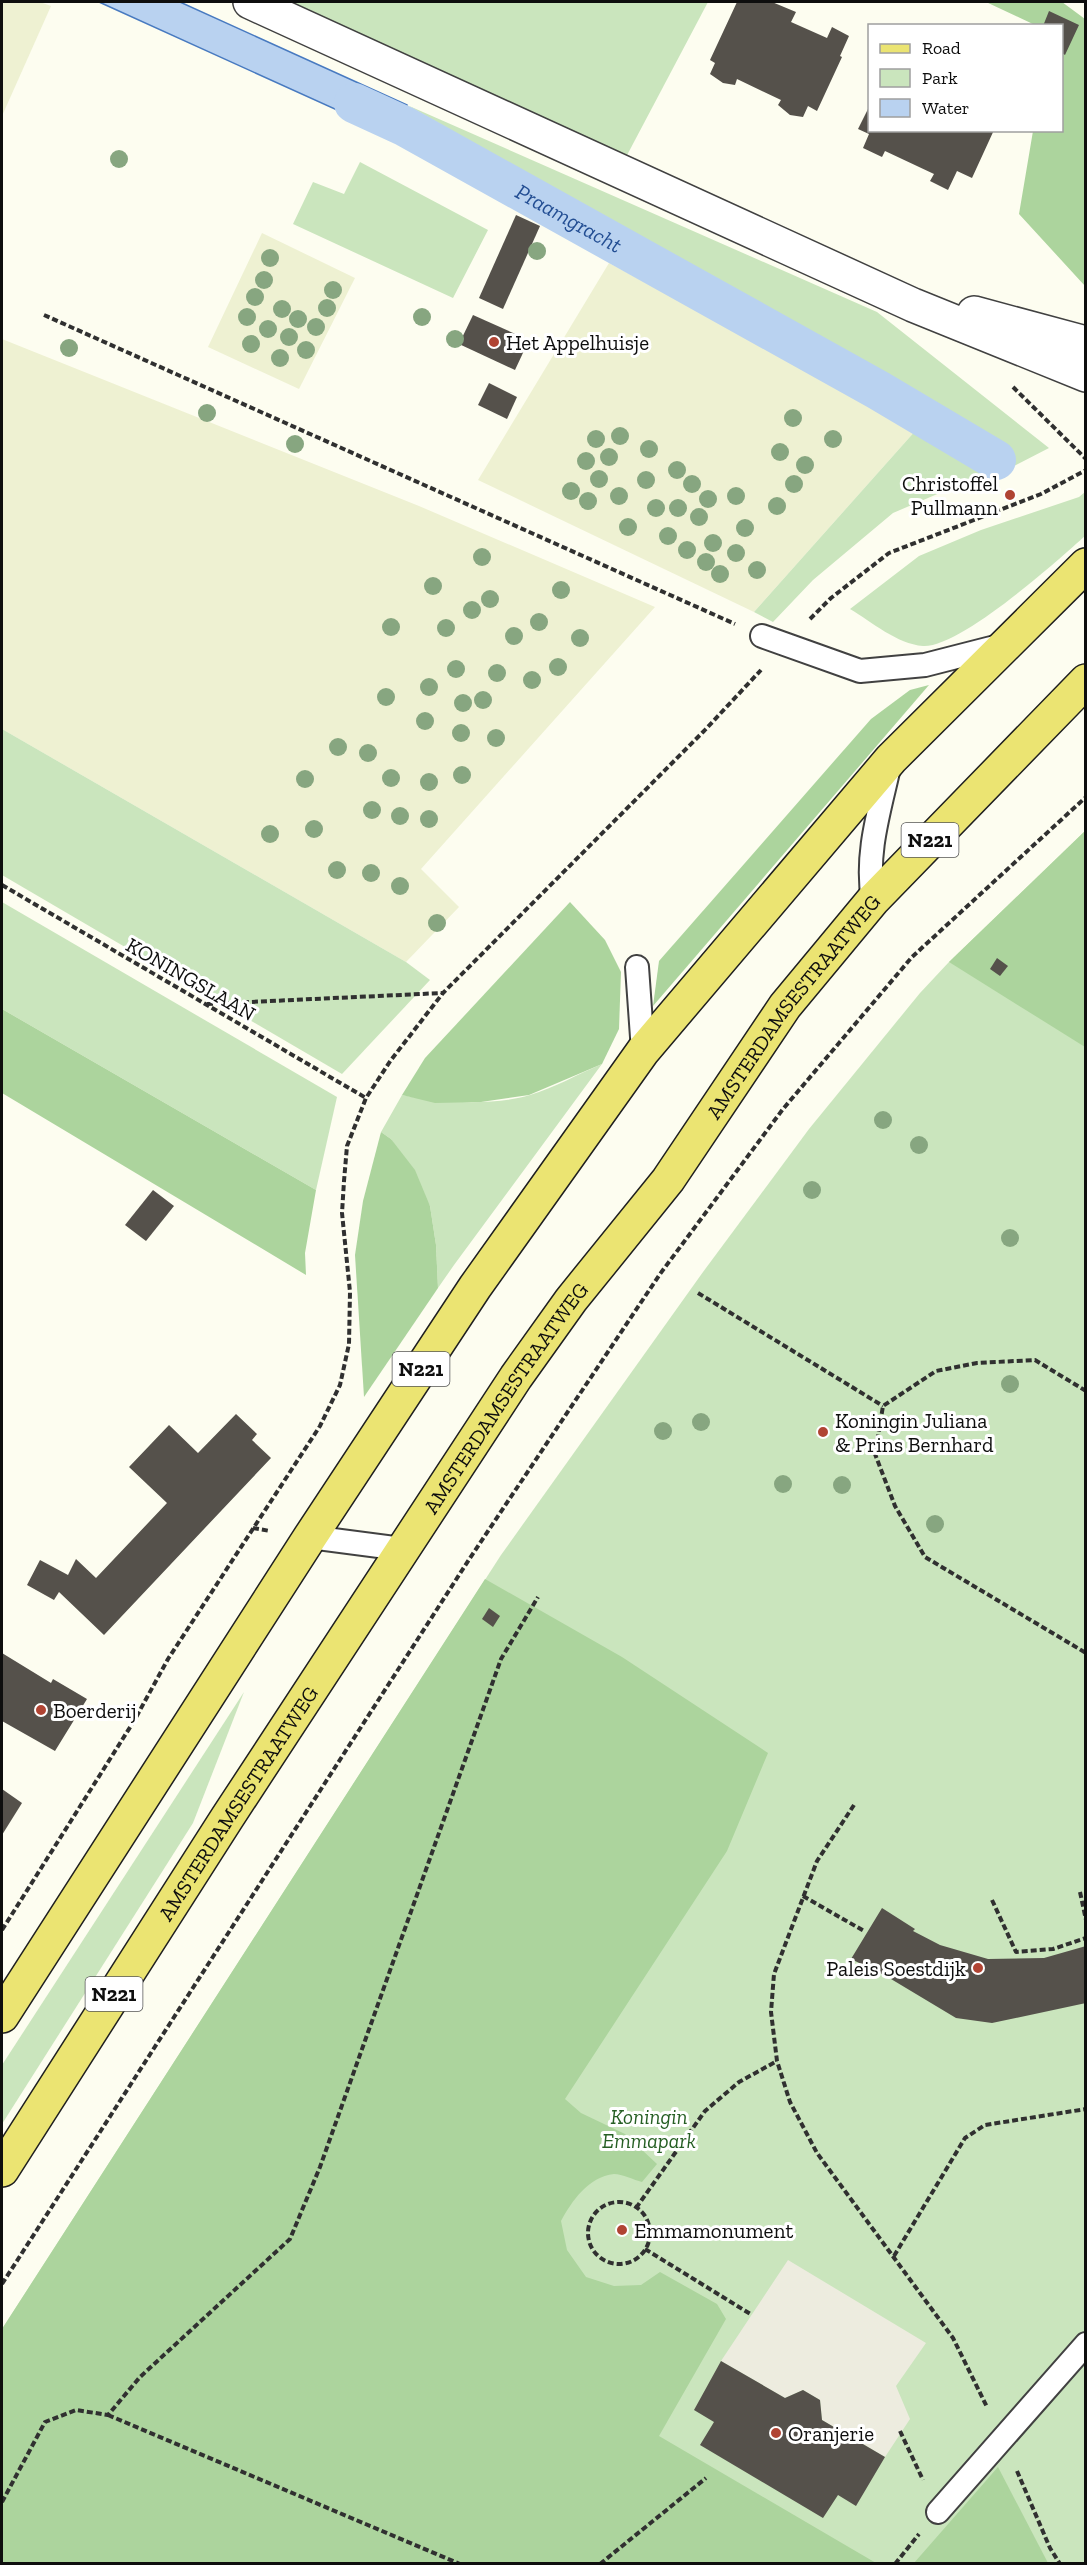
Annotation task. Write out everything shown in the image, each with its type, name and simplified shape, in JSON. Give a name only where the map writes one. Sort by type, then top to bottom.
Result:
[{"type":"main road","name":"N221","points":[[2,2016],[310,1537],[475,1287],[643,1051],[891,759],[1086,565]]},
{"type":"main road","name":"AMSTERDAMSESTRAATWEG","points":[[2,2169],[402,1549],[516,1377],[571,1300],[668,1180],[785,1006],[873,900],[1086,681]]},
{"type":"street","points":[[250,2],[913,305],[1086,375]]},
{"type":"street","points":[[913,305],[974,313],[1086,343]]},
{"type":"lane","points":[[762,636],[860,671],[925,664],[1005,645]]},
{"type":"lane","points":[[873,900],[869,877],[871,846],[891,759]]},
{"type":"lane","points":[[637,967],[643,1051]]},
{"type":"lane","points":[[310,1537],[402,1549]]},
{"type":"lane","points":[[938,2512],[1086,2344]]},
{"type":"path","points":[[44,315],[762,636]]},
{"type":"path","points":[[2,1930],[134,1721],[168,1659],[320,1426],[333,1402],[345,1365],[350,1330],[350,1292],[342,1213],[348,1146],[366,1098],[391,1060],[442,993],[704,731],[783,645],[831,598],[889,553],[1041,494],[1086,470]]},
{"type":"path","points":[[2,2284],[470,1557],[660,1274],[783,1109],[912,957],[1086,797]]},
{"type":"path","name":"KONINGSLAAN","points":[[2,885],[366,1098]]},
{"type":"path","points":[[205,1004],[442,993]]},
{"type":"path","points":[[698,1293],[883,1406]]},
{"type":"path","points":[[1086,1391],[1035,1360],[977,1363],[936,1371],[883,1406],[875,1454],[895,1506],[925,1557],[1086,1653]]},
{"type":"path","points":[[108,2415],[140,2377],[290,2239],[320,2167],[501,1659],[538,1597]]},
{"type":"path","points":[[854,1805],[817,1861],[774,1974],[771,2012],[777,2061],[790,2102],[817,2153],[953,2338],[1002,2438],[1050,2548],[1060,2564]]},
{"type":"path","points":[[1080,1892],[1086,1920]]},
{"type":"path","points":[[803,1896],[864,1930]]},
{"type":"path","points":[[992,1900],[1017,1952],[1053,1949],[1086,1938]]},
{"type":"path","points":[[636,2208],[705,2111],[739,2082],[777,2061]]},
{"type":"path","points":[[894,2256],[965,2138],[985,2125],[1086,2109]]},
{"type":"path","points":[[627,2203],[636,2208],[648,2225],[649,2236],[645,2249],[633,2260],[614,2264],[597,2255],[588,2238],[591,2219],[606,2205],[627,2203]]},
{"type":"path","points":[[645,2249],[752,2315]]},
{"type":"path","points":[[2,2502],[45,2422],[76,2410],[108,2415],[459,2564]]},
{"type":"path","points":[[895,2564],[938,2512],[900,2431]]},
{"type":"path","points":[[600,2564],[706,2478]]},
{"type":"green space","points":[[2,2],[40,2],[51,6],[2,116]]},
{"type":"green space","points":[[282,2],[708,2],[625,159]]},
{"type":"green space","points":[[986,2],[1062,2],[1085,19],[1085,286],[1019,214],[1033,132],[1063,132],[1063,24],[1033,24]]},
{"type":"green space","points":[[407,105],[877,312],[1049,448],[1014,466],[963,483],[893,513],[813,580],[773,622],[754,612],[933,411],[900,389]]},
{"type":"green space","points":[[360,162],[488,230],[453,298],[293,224],[313,182],[344,194]]},
{"type":"green space","points":[[262,233],[355,278],[299,389],[208,347]]},
{"type":"green space","points":[[609,263],[917,429],[754,612],[478,480]]},
{"type":"green space","points":[[2,339],[419,506],[655,607],[421,869],[459,907],[406,962],[2,729]]},
{"type":"green space","points":[[1085,492],[1085,536],[1007,601],[960,633],[939,643],[923,646],[913,644],[885,632],[850,609],[919,556],[981,530],[1079,497]]},
{"type":"green space","points":[[929,685],[653,1006],[659,961],[871,719],[910,690]]},
{"type":"green space","points":[[2,729],[406,962],[430,980],[342,1074],[2,875]]},
{"type":"green space","name":"Koningin Emmapark","points":[[1085,831],[1085,2563],[2,2563],[2,2329],[501,1555],[703,1272],[809,1129],[920,993],[949,962]]},
{"type":"green space","points":[[1085,831],[1085,1047],[949,962]]},
{"type":"green space","points":[[2,902],[337,1097],[316,1190],[2,1009]]},
{"type":"green space","points":[[570,902],[605,940],[621,972],[619,1029],[602,1064],[529,1095],[481,1102],[435,1103],[402,1095],[425,1058]]},
{"type":"green space","points":[[2,1009],[316,1190],[305,1253],[306,1275],[2,1093]]},
{"type":"green space","points":[[602,1064],[438,1288],[436,1245],[430,1206],[391,1139],[381,1132],[402,1095],[432,1100],[500,1101],[548,1089]]},
{"type":"green space","points":[[381,1132],[391,1139],[415,1170],[430,1206],[436,1245],[438,1288],[364,1397],[355,1255],[363,1201]]},
{"type":"green space","points":[[485,1579],[622,1657],[768,1753],[727,1851],[565,2099],[581,2113],[625,2134],[657,2164],[642,2182],[614,2174],[596,2180],[576,2198],[561,2221],[567,2250],[586,2277],[614,2286],[641,2285],[660,2272],[717,2304],[726,2319],[659,2436],[876,2563],[2,2563],[2,2329]]},
{"type":"green space","points":[[244,1692],[193,1823],[2,2124],[2,2065]]},
{"type":"green space","points":[[998,2467],[1048,2563],[914,2563]]},
{"type":"shaded area","points":[[788,2260],[926,2343],[896,2386],[910,2419],[885,2457],[822,2420],[820,2400],[803,2390],[785,2398],[721,2361]]},
{"type":"water","points":[[99,2],[180,2],[407,105],[401,139]]},
{"type":"building","points":[[737,2],[772,2],[796,12],[791,22],[827,38],[832,27],[849,36],[840,56],[842,57],[817,111],[808,106],[803,117],[790,115],[778,105],[781,100],[737,79],[735,85],[723,83],[710,74],[715,63],[710,60]]},
{"type":"building","points":[[1049,11],[1079,25],[1065,55],[1063,54],[1063,24],[1044,24]]},
{"type":"building","points":[[868,109],[868,132],[993,132],[972,178],[957,171],[948,190],[930,181],[934,174],[885,151],[882,157],[863,148],[869,134],[858,129]]},
{"type":"building","points":[[516,215],[540,226],[503,309],[479,298]]},
{"type":"building","name":"Het Appelhuisje","points":[[473,315],[529,340],[515,370],[459,344]]},
{"type":"building","points":[[489,383],[517,397],[507,419],[478,405]]},
{"type":"building","points":[[997,958],[1008,966],[1000,976],[990,969]]},
{"type":"building","points":[[153,1190],[174,1206],[146,1241],[125,1225]]},
{"type":"building","points":[[236,1414],[257,1434],[252,1440],[271,1458],[104,1635],[59,1592],[54,1600],[27,1585],[40,1560],[68,1575],[76,1559],[96,1578],[167,1503],[129,1467],[169,1425],[198,1453]]},
{"type":"building","points":[[489,1608],[500,1616],[493,1627],[482,1619]]},
{"type":"building","name":"Boerderij","points":[[2,1653],[51,1683],[53,1679],[87,1699],[55,1751],[2,1721]]},
{"type":"building","points":[[2,1789],[22,1803],[2,1835]]},
{"type":"building","name":"Paleis Soestdijk","points":[[882,1908],[915,1929],[913,1931],[940,1945],[988,1959],[1044,1958],[1086,1946],[1086,2003],[992,2023],[956,2018],[886,1976],[851,1959]]},
{"type":"building","name":"Oranjerie","points":[[721,2361],[785,2398],[803,2390],[820,2400],[822,2420],[885,2457],[856,2506],[838,2495],[823,2518],[700,2445],[714,2422],[694,2410]]},
{"type":"waterway","name":"Praamgracht","points":[[354,103],[404,126],[878,390],[996,460]]},
{"type":"place","name":"Het Appelhuisje","points":[[494,342]]},
{"type":"place","name":"Christoffel Pullmann","points":[[1010,495]]},
{"type":"place","name":"Koningin Juliana & Prins Bernhard","points":[[823,1432]]},
{"type":"place","name":"Boerderij","points":[[41,1710]]},
{"type":"place","name":"Paleis Soestdijk","points":[[978,1968]]},
{"type":"place","name":"Emmamonument","points":[[622,2230]]},
{"type":"place","name":"Oranjerie","points":[[776,2433]]}]
